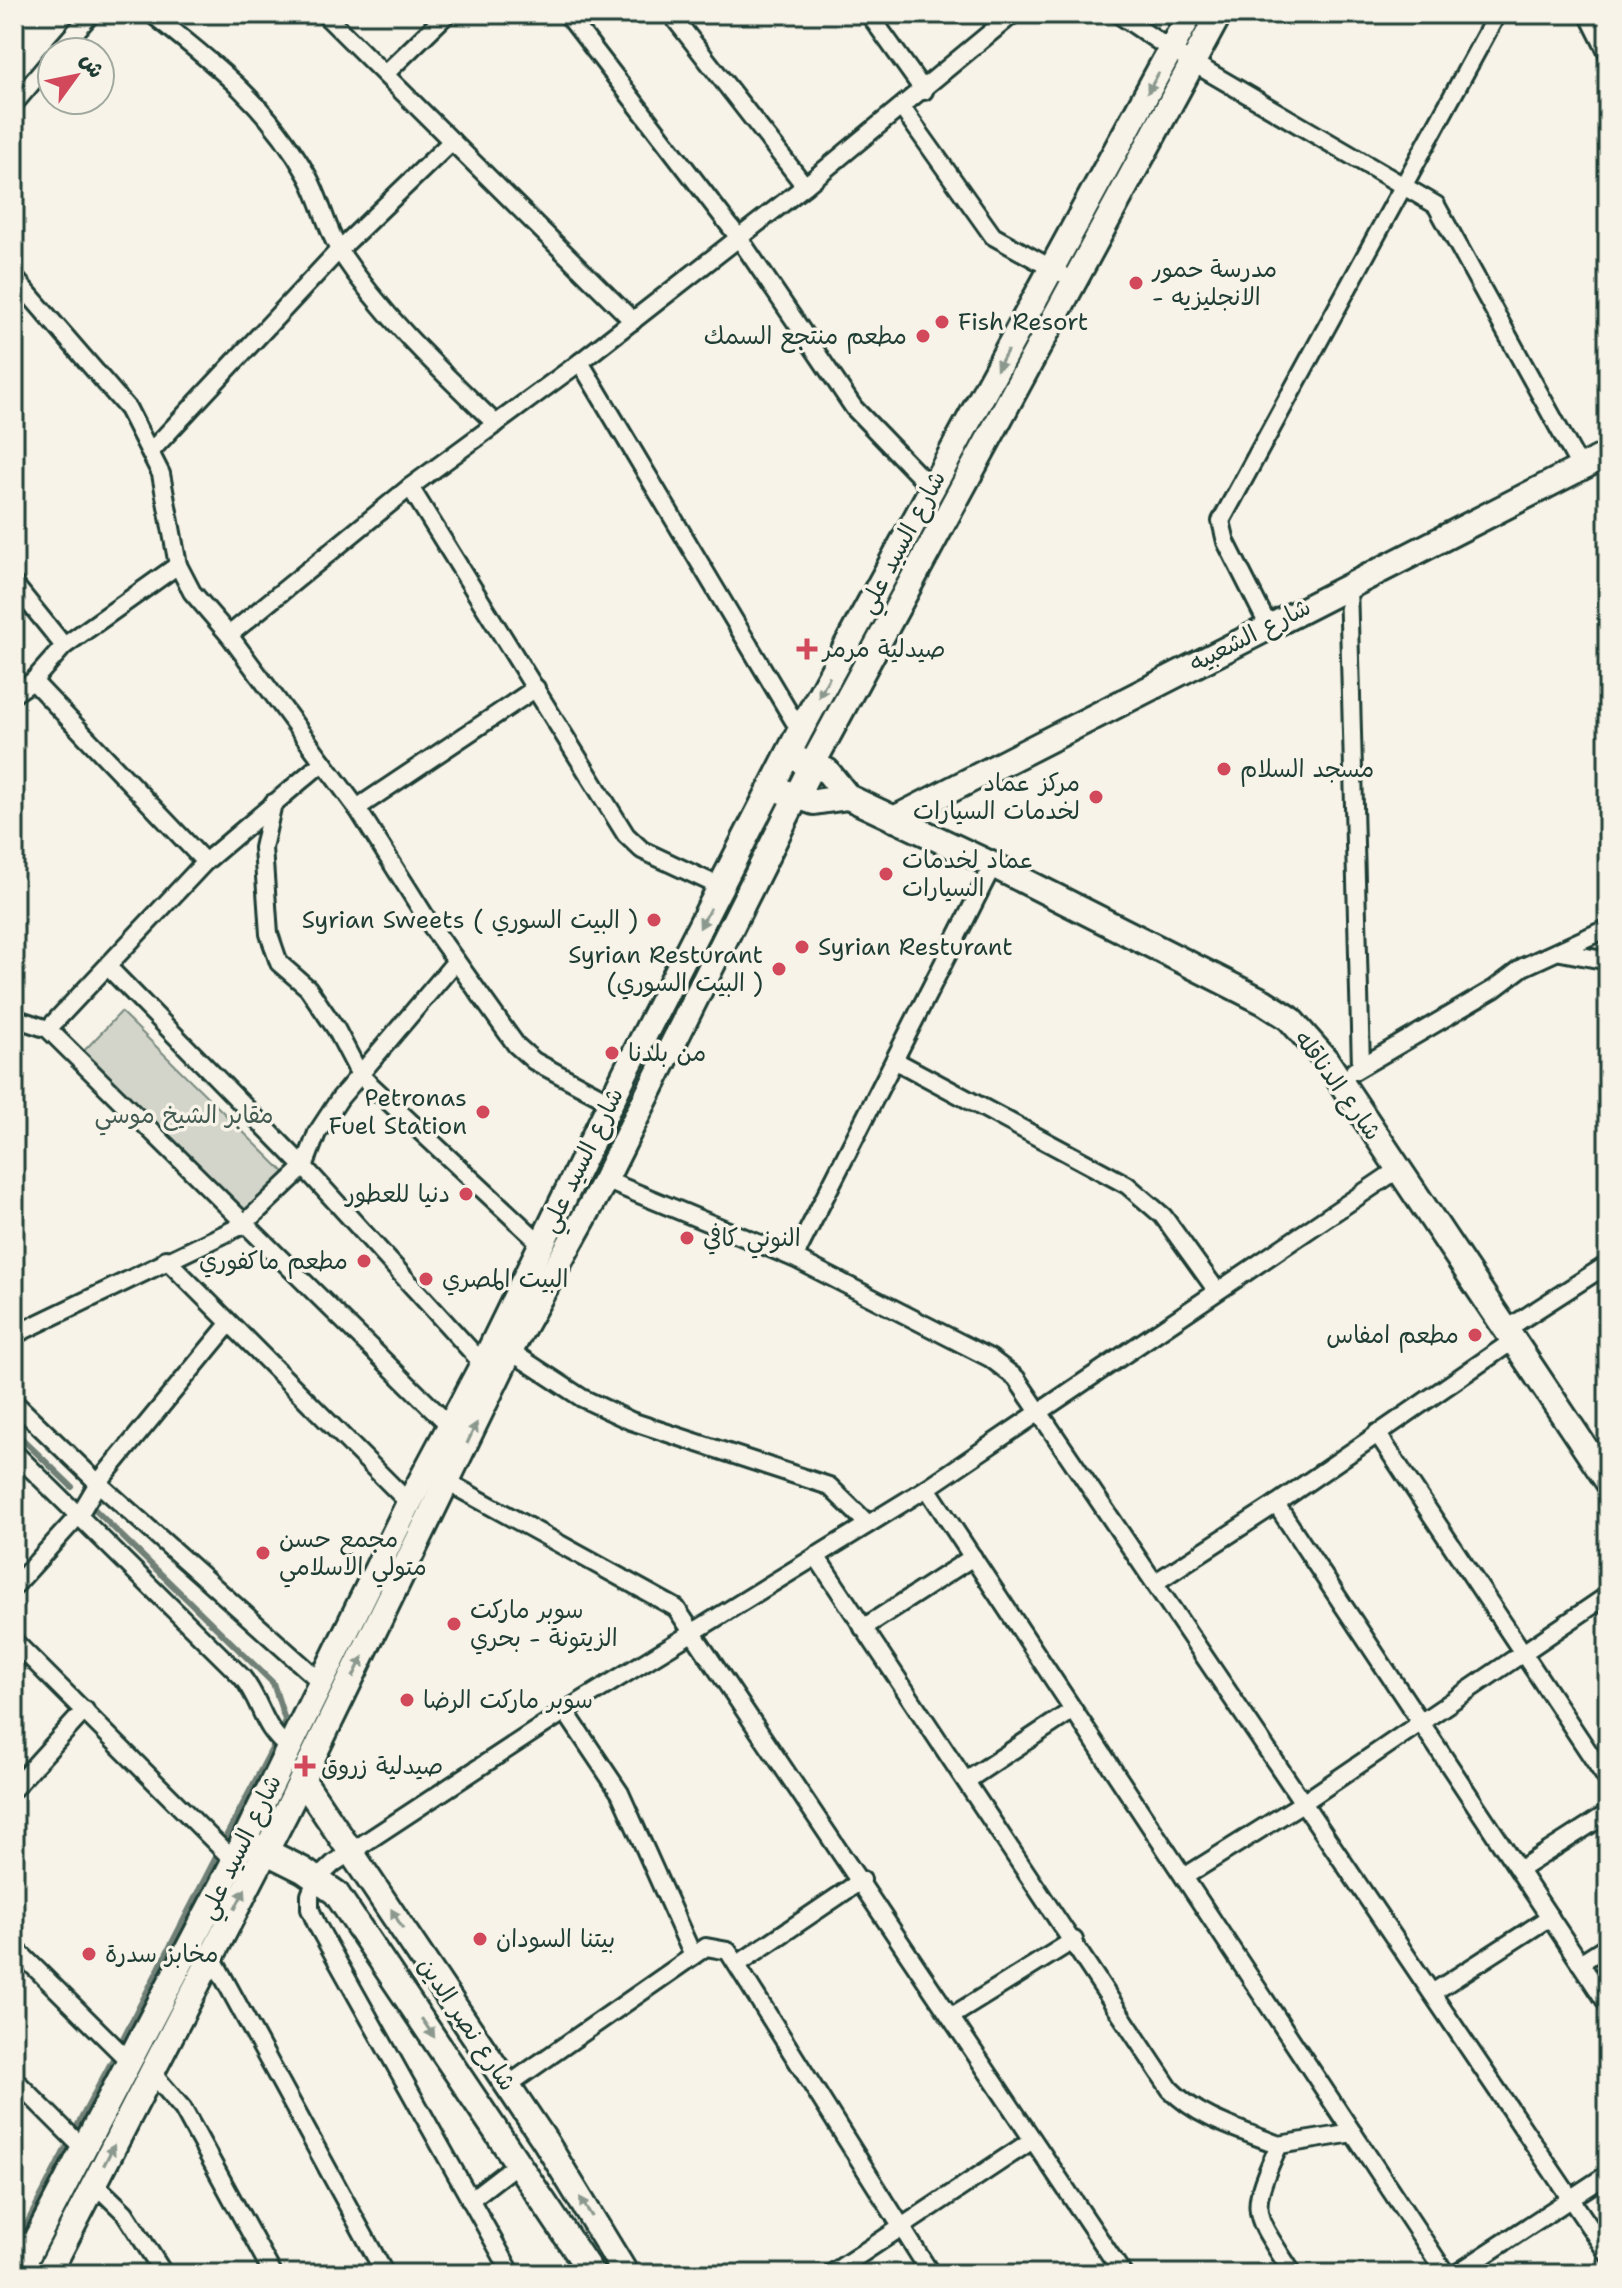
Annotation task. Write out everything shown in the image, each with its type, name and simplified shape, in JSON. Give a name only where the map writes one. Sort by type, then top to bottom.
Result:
[{"type":"main road","name":"شارع السيد علي","points":[[48,2274],[211,1955],[247,1851],[289,1748],[611,1102],[800,731],[1190,14]]},
{"type":"main road","name":"شارع السيد علي","points":[[18,2274],[21,2244],[83,2148],[247,1851],[302,1779],[449,1483],[510,1351],[585,1219],[813,763],[1219,14]]},
{"type":"main road","name":"شارع الشعبيه","points":[[894,819],[1348,584],[1608,454]]},
{"type":"main road","points":[[786,759],[813,763]]},
{"type":"main road","name":"شارع الدناقله","points":[[813,763],[827,771],[848,797],[993,865],[1264,1002],[1289,1018],[1310,1040],[1340,1081],[1608,1482]]},
{"type":"main road","points":[[773,784],[795,798],[814,802],[848,797]]},
{"type":"main road","points":[[558,1207],[585,1219]]},
{"type":"main road","name":"شارع نصر الدين","points":[[302,1779],[545,2141],[626,2274]]},
{"type":"main road","name":"شارع نصر الدين","points":[[247,1851],[316,1880],[336,1893],[592,2274]]},
{"type":"main road","points":[[518,2163],[545,2141]]},
{"type":"street","points":[[72,36],[91,14]]},
{"type":"street","points":[[152,14],[234,79],[278,129],[308,177],[339,250],[408,339],[496,424]]},
{"type":"street","points":[[324,14],[633,321]]},
{"type":"street","points":[[385,74],[447,14]]},
{"type":"street","points":[[567,14],[739,238],[854,408],[931,488]]},
{"type":"street","points":[[671,14],[805,186]]},
{"type":"street","points":[[869,14],[924,91]]},
{"type":"street","points":[[229,635],[410,487],[580,362],[805,186],[924,91],[1013,14]]},
{"type":"street","points":[[1118,14],[1171,50],[1436,205],[1580,467]]},
{"type":"street","points":[[1268,625],[1226,542],[1221,521],[1497,14]]},
{"type":"street","points":[[1588,14],[1608,54]]},
{"type":"street","points":[[14,104],[36,78]]},
{"type":"street","points":[[902,108],[983,226],[1005,244],[1076,281]]},
{"type":"street","points":[[152,450],[339,250],[452,141]]},
{"type":"street","points":[[16,284],[128,409],[152,450],[161,474],[178,565],[192,592],[229,635],[357,808],[456,961],[525,1055],[611,1102]]},
{"type":"street","points":[[580,362],[800,731]]},
{"type":"street","points":[[410,487],[626,835],[642,850],[721,887]]},
{"type":"street","points":[[14,694],[33,681],[64,646],[178,565]]},
{"type":"street","points":[[14,584],[64,646]]},
{"type":"street","points":[[1348,584],[1361,1066]]},
{"type":"street","points":[[33,681],[205,862]]},
{"type":"street","points":[[357,808],[536,688]]},
{"type":"street","points":[[48,1029],[205,862],[323,762]]},
{"type":"street","points":[[273,803],[263,848],[269,934],[279,963],[308,988],[336,1029],[360,1075],[540,1243]]},
{"type":"street","points":[[794,1258],[993,865]]},
{"type":"street","points":[[1340,1081],[1494,989],[1523,967],[1608,928]]},
{"type":"street","points":[[1561,952],[1608,961]]},
{"type":"street","points":[[14,1335],[166,1259],[243,1225],[304,1167],[317,1133],[360,1075],[456,961]]},
{"type":"street","points":[[108,967],[304,1167],[483,1364]]},
{"type":"street","points":[[14,1018],[48,1029],[243,1225],[450,1426]]},
{"type":"street","points":[[896,1061],[1127,1185],[1163,1216],[1217,1291]]},
{"type":"street","points":[[512,2274],[314,1917],[310,1895],[316,1880],[352,1850],[565,1711],[927,1488],[1397,1170]]},
{"type":"street","points":[[605,1180],[794,1258],[990,1358],[1016,1378],[1608,2254]]},
{"type":"street","points":[[166,1259],[409,1503]]},
{"type":"street","points":[[1156,1582],[1276,1504],[1377,1433],[1608,1264]]},
{"type":"street","points":[[14,1587],[79,1515],[98,1483],[229,1324]]},
{"type":"street","points":[[510,1351],[582,1398],[631,1421],[829,1486],[868,1524]]},
{"type":"street","points":[[14,1402],[98,1483],[321,1682]]},
{"type":"street","points":[[1377,1433],[1608,1781]]},
{"type":"street","points":[[14,1452],[242,1677],[255,1693],[271,1735],[289,1748]]},
{"type":"street","points":[[449,1483],[676,1608],[862,1880],[1031,2141],[1123,2274]]},
{"type":"street","points":[[927,1488],[1446,2274]]},
{"type":"street","points":[[1276,1504],[1608,2005]]},
{"type":"street","points":[[816,1556],[1074,1940],[1170,2089],[1184,2103],[1279,2145],[1353,2133]]},
{"type":"street","points":[[863,1628],[973,1557]]},
{"type":"street","points":[[1184,1877],[1304,1802],[1608,1595]]},
{"type":"street","points":[[14,1641],[85,1710],[247,1851]]},
{"type":"street","points":[[14,1788],[85,1710]]},
{"type":"street","points":[[966,1781],[1073,1710]]},
{"type":"street","points":[[565,1711],[620,1793],[693,1956]]},
{"type":"street","points":[[1519,1870],[1608,1813]]},
{"type":"street","points":[[738,1964],[862,1880]]},
{"type":"street","points":[[1432,1993],[1550,1917]]},
{"type":"street","points":[[952,2016],[1074,1940]]},
{"type":"street","points":[[1580,1963],[1608,1945]]},
{"type":"street","points":[[14,1947],[129,2061]]},
{"type":"street","points":[[508,2085],[706,1947],[728,1951],[931,2274]]},
{"type":"street","points":[[211,1955],[385,2274]]},
{"type":"street","points":[[152,2073],[183,2109],[273,2274]]},
{"type":"street","points":[[14,2079],[83,2148]]},
{"type":"street","points":[[831,2274],[1031,2141]]},
{"type":"street","points":[[1279,2145],[1258,2191],[1257,2208],[1262,2224],[1293,2274]]},
{"type":"street","points":[[470,2200],[518,2163]]},
{"type":"street","points":[[1456,2274],[1608,2174]]},
{"type":"street","points":[[95,2184],[125,2213],[164,2274]]},
{"type":"green space","name":"مقابر الشيخ موسي","points":[[121,1012],[285,1173],[244,1214],[81,1054]]},
{"type":"waterway","points":[[14,1431],[72,1487]]},
{"type":"waterway","points":[[89,1504],[273,1683],[285,1720],[279,1735]]},
{"type":"waterway","points":[[221,1846],[275,1743]]},
{"type":"waterway","points":[[120,2044],[217,1855]]},
{"type":"waterway","points":[[74,2132],[114,2057]]},
{"type":"waterway","points":[[19,2239],[67,2146]]},
{"type":"place","name":"مدرسة حمور - الانجليزيه","points":[[1136,283]]},
{"type":"place","name":"Fish Resort","points":[[942,322]]},
{"type":"place","name":"مطعم منتجع السمك","points":[[923,336]]},
{"type":"place","name":"صيدلية مرمر","points":[[807,649]]},
{"type":"place","name":"مسجد السلام","points":[[1224,769]]},
{"type":"place","name":"مركز عماد لخدمات السيارات","points":[[1096,797]]},
{"type":"place","name":"عماد لخدمات السيارات","points":[[886,874]]},
{"type":"place","name":"Syrian Sweets ( البيت السوري )","points":[[654,920]]},
{"type":"place","name":"Syrian Resturant","points":[[802,947]]},
{"type":"place","name":"Syrian Resturant (البيت السوري )","points":[[779,969]]},
{"type":"place","name":"من بلدنا","points":[[612,1053]]},
{"type":"place","name":"Petronas Fuel Station","points":[[483,1112]]},
{"type":"place","name":"دنيا للعطور","points":[[466,1194]]},
{"type":"place","name":"النوني كافي","points":[[687,1238]]},
{"type":"place","name":"مطعم ماكفوري","points":[[364,1261]]},
{"type":"place","name":"البيت المصري","points":[[426,1279]]},
{"type":"place","name":"مطعم امفاس","points":[[1475,1335]]},
{"type":"place","name":"مجمع حسن متولي الاسلامي","points":[[263,1553]]},
{"type":"place","name":"سوبر ماركت الزيتونة - بحري","points":[[454,1624]]},
{"type":"place","name":"سوبر ماركت الرضا","points":[[407,1700]]},
{"type":"place","name":"صيدلية زروق","points":[[305,1766]]},
{"type":"place","name":"بيتنا السودان","points":[[480,1939]]},
{"type":"place","name":"مخابز سدرة","points":[[89,1954]]}]
